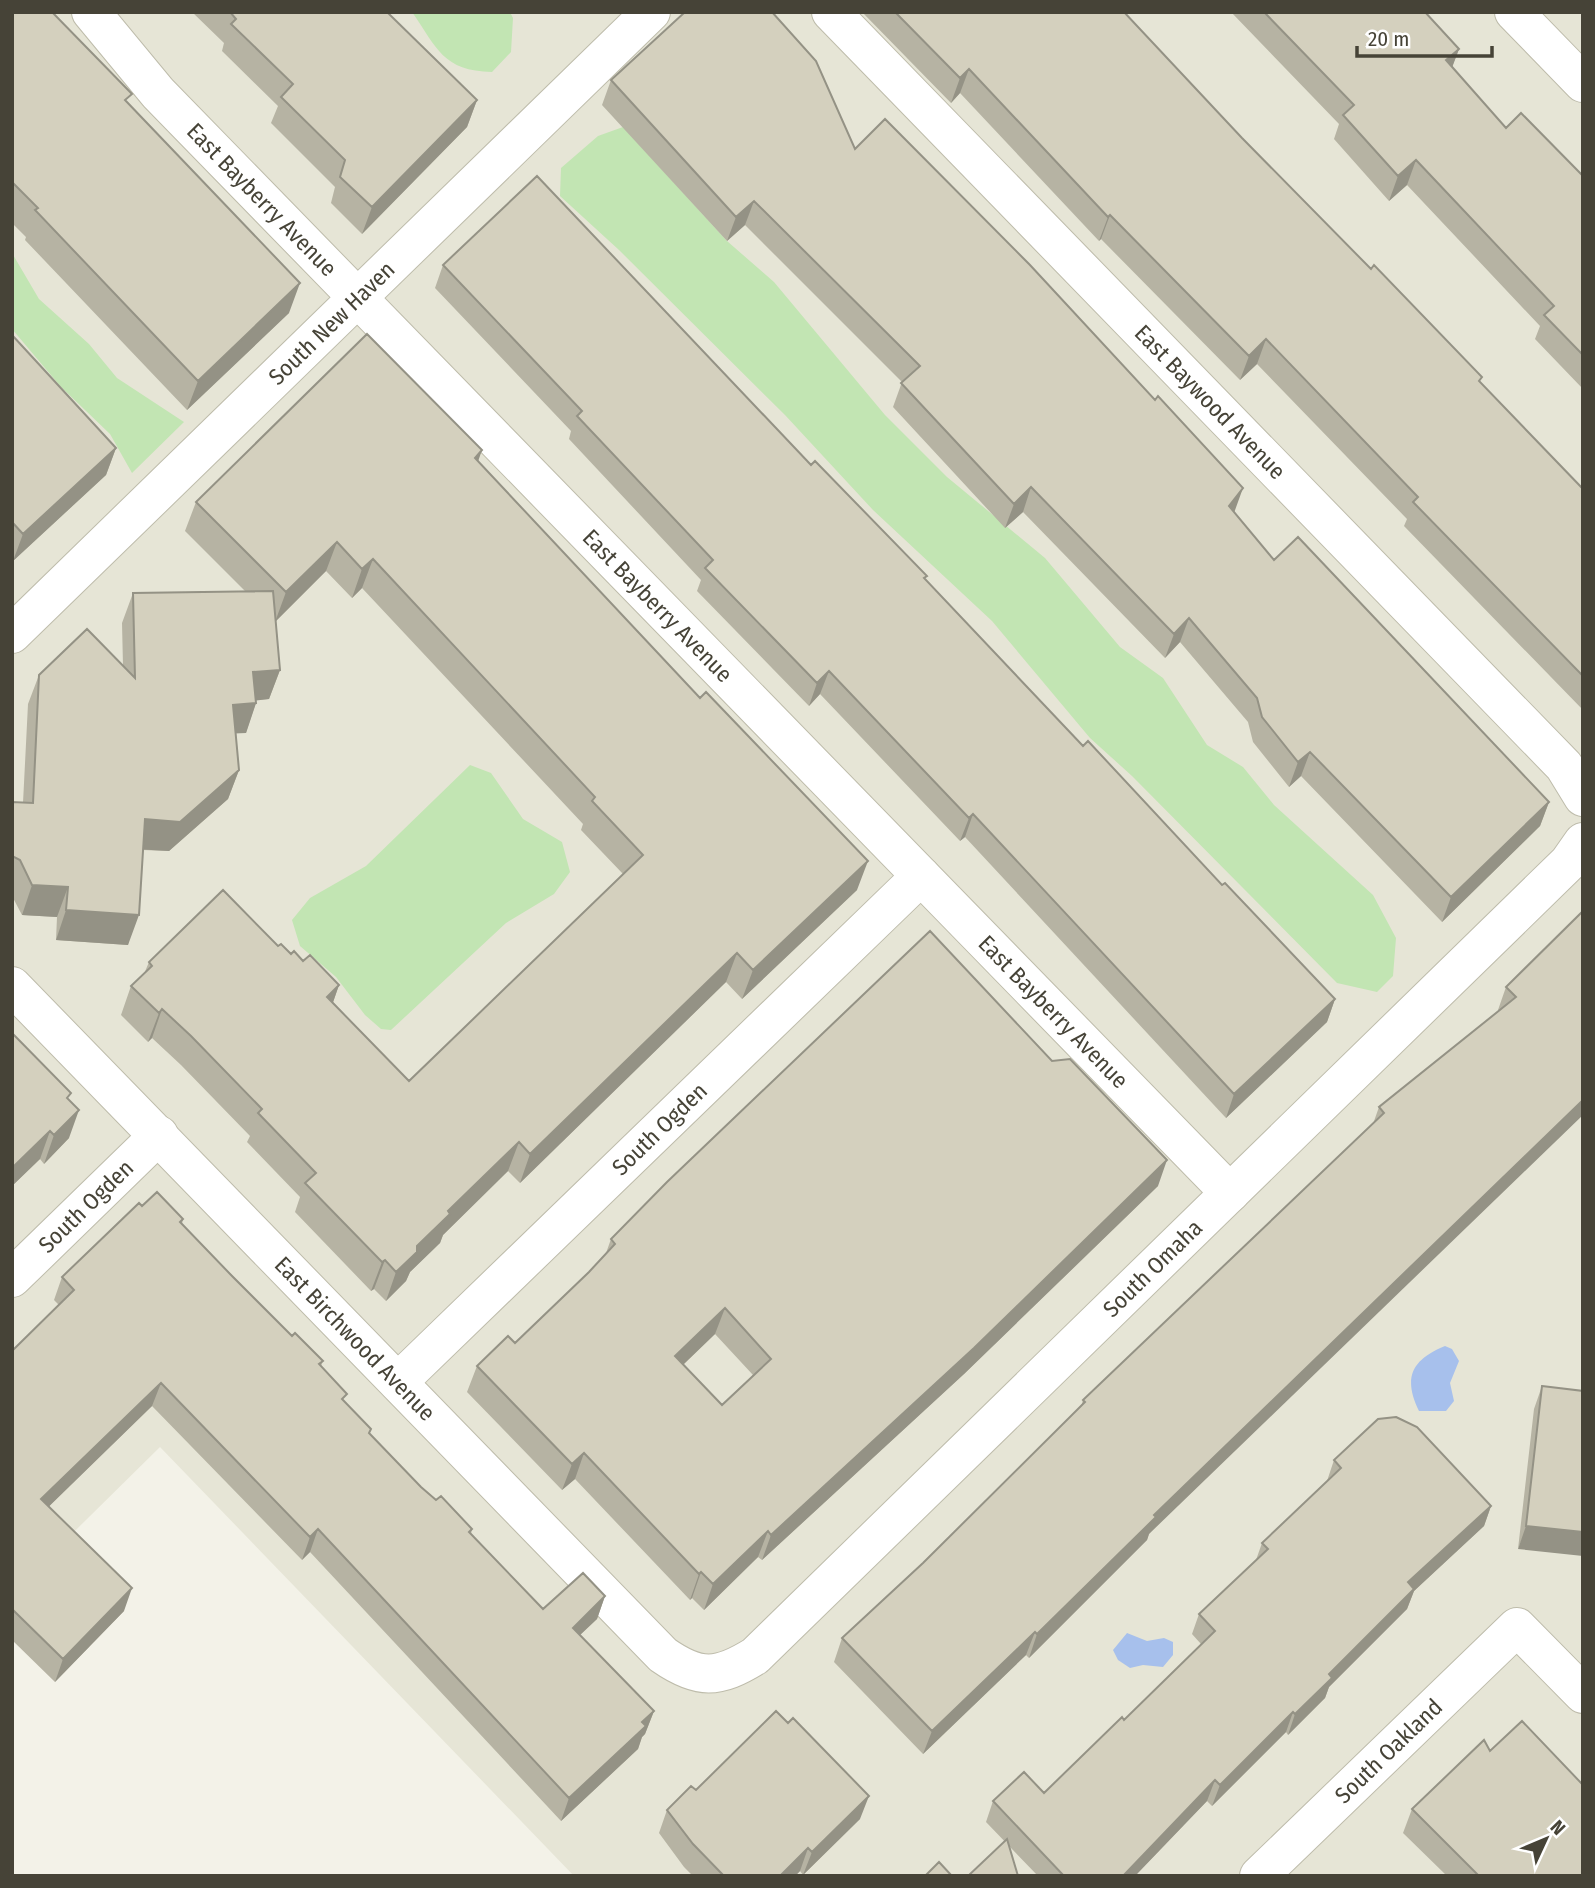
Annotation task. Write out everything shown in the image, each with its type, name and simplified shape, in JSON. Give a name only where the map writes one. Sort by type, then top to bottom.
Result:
[{"type":"street","name":"East Bayberry Avenue","points":[[91,12],[158,93],[1230,1193]]},
{"type":"street","name":"South New Haven","points":[[12,634],[651,12]]},
{"type":"street","name":"East Baywood Avenue","points":[[831,12],[1564,766],[1583,797]]},
{"type":"street","points":[[1514,12],[1583,83]]},
{"type":"street","name":"South Omaha","points":[[709,1675],[733,1670],[755,1656],[1569,862],[1583,842]]},
{"type":"street","name":"South Ogden","points":[[398,1382],[921,876]]},
{"type":"street","name":"East Birchwood Avenue","points":[[12,986],[663,1655],[685,1670],[709,1675]]},
{"type":"street","name":"South Ogden","points":[[12,1278],[159,1135]]},
{"type":"street","name":"South Oakland","points":[[1259,1876],[1517,1627],[1583,1694]]},
{"type":"shaded area","points":[[12,12],[1583,12],[1583,1876],[574,1876],[160,1447],[12,1593]]},
{"type":"green space","points":[[412,12],[510,12],[513,18],[511,52],[492,72],[462,67],[435,47]]},
{"type":"green space","points":[[623,127],[727,241],[774,282],[885,415],[947,477],[1045,558],[1120,647],[1163,678],[1207,745],[1243,767],[1274,805],[1373,895],[1396,938],[1393,976],[1377,992],[1337,983],[1132,776],[1090,738],[992,621],[873,510],[785,415],[619,250],[560,196],[561,168],[598,136]]},
{"type":"green space","points":[[12,253],[39,299],[89,344],[117,378],[184,422],[132,473],[110,434],[61,387],[12,329]]},
{"type":"green space","points":[[470,765],[491,773],[523,819],[562,842],[570,872],[554,894],[506,923],[391,1030],[381,1029],[365,1015],[336,977],[300,946],[292,920],[310,898],[366,866]]},
{"type":"water","points":[[1445,1346],[1452,1349],[1459,1361],[1450,1383],[1454,1401],[1446,1411],[1419,1411],[1412,1389],[1413,1371],[1424,1357]]},
{"type":"water","points":[[1127,1633],[1147,1641],[1164,1638],[1173,1642],[1173,1655],[1163,1667],[1143,1665],[1130,1668],[1118,1660],[1113,1650]]},
{"type":"building","points":[[12,12],[52,12],[132,94],[125,100],[300,283],[198,381],[35,210],[38,208],[12,182]]},
{"type":"building","points":[[230,12],[387,12],[477,100],[372,207],[340,177],[345,160],[281,97],[293,84],[231,24],[236,19]]},
{"type":"building","points":[[685,12],[772,12],[816,61],[855,149],[885,119],[1030,265],[1155,400],[1158,396],[1243,488],[1229,506],[1274,560],[1298,537],[1549,802],[1451,897],[1310,752],[1298,762],[1262,717],[1257,698],[1189,618],[1174,634],[1031,487],[1014,504],[901,383],[920,366],[754,201],[736,217],[611,80]]},
{"type":"building","points":[[895,12],[1124,12],[1242,138],[1371,269],[1374,265],[1482,377],[1479,381],[1583,489],[1583,676],[1413,502],[1418,497],[1266,339],[1249,356],[1110,215],[1108,217],[969,69],[960,78]]},
{"type":"building","points":[[1264,12],[1425,12],[1459,49],[1446,60],[1506,128],[1521,113],[1583,176],[1583,355],[1544,315],[1554,306],[1416,160],[1398,176],[1343,115],[1354,105]]},
{"type":"building","points":[[537,176],[811,465],[815,461],[927,576],[924,578],[1083,746],[1088,741],[1222,885],[1225,883],[1335,999],[1234,1094],[973,814],[969,818],[829,671],[817,683],[705,568],[713,560],[577,416],[582,411],[443,265]]},
{"type":"building","points":[[367,334],[482,450],[475,458],[700,698],[706,692],[868,861],[753,970],[737,953],[530,1154],[519,1142],[448,1211],[450,1214],[417,1246],[417,1252],[396,1272],[385,1260],[382,1262],[305,1183],[316,1173],[258,1113],[262,1109],[191,1036],[162,1009],[159,1013],[131,986],[152,966],[149,962],[223,890],[278,946],[281,944],[291,954],[294,951],[303,961],[310,955],[339,985],[327,997],[409,1081],[643,855],[592,801],[595,797],[373,559],[362,569],[337,542],[286,592],[196,502]]},
{"type":"building","points":[[12,335],[116,448],[23,534],[12,522]]},
{"type":"building","points":[[273,591],[280,670],[253,672],[256,703],[233,705],[239,770],[180,822],[145,819],[139,915],[66,910],[68,887],[32,885],[20,860],[12,856],[12,802],[33,803],[39,675],[87,629],[135,678],[133,593]]},
{"type":"building","points":[[1583,911],[1583,1100],[1154,1515],[1156,1517],[1037,1634],[1035,1632],[932,1731],[842,1638],[923,1563],[1085,1402],[1083,1400],[1384,1113],[1379,1107],[1516,997],[1506,987]]},
{"type":"building","points":[[930,931],[1052,1061],[1070,1059],[1167,1160],[974,1348],[771,1535],[768,1531],[713,1584],[701,1572],[699,1574],[584,1453],[572,1464],[477,1366],[508,1336],[515,1343],[589,1272],[615,1244],[611,1239],[667,1182]],"holes":[[[725,1308],[771,1359],[722,1405],[675,1356]]]},
{"type":"building","points":[[12,1033],[71,1093],[67,1098],[79,1110],[54,1135],[50,1131],[12,1168]]},
{"type":"building","points":[[157,1192],[183,1219],[180,1222],[232,1276],[292,1336],[295,1333],[323,1361],[319,1364],[347,1394],[342,1399],[371,1429],[369,1433],[421,1487],[436,1500],[441,1496],[472,1529],[469,1532],[543,1609],[583,1573],[605,1596],[573,1628],[654,1711],[642,1722],[646,1726],[569,1798],[318,1529],[310,1537],[161,1383],[41,1499],[132,1588],[63,1659],[12,1609],[12,1351],[74,1290],[62,1277],[139,1203],[142,1206]]},
{"type":"building","points":[[1542,1386],[1583,1391],[1583,1532],[1526,1526]]},
{"type":"building","points":[[1396,1417],[1417,1427],[1491,1506],[1408,1582],[1414,1589],[1329,1674],[1332,1678],[1295,1714],[1293,1712],[1220,1785],[1215,1780],[1123,1876],[1064,1876],[993,1801],[1024,1772],[1044,1793],[1122,1717],[1124,1720],[1215,1631],[1199,1614],[1268,1549],[1262,1543],[1341,1468],[1334,1460],[1378,1419]]},
{"type":"building","points":[[776,1711],[788,1723],[793,1718],[869,1796],[812,1852],[808,1848],[780,1876],[724,1876],[693,1844],[667,1810],[691,1786],[696,1790]]},
{"type":"building","points":[[1522,1721],[1583,1785],[1583,1876],[1479,1876],[1412,1809],[1484,1740],[1490,1751]]},
{"type":"building","points":[[1007,1839],[1018,1876],[968,1876]]},
{"type":"building","points":[[939,1862],[952,1876],[925,1876]]}]
